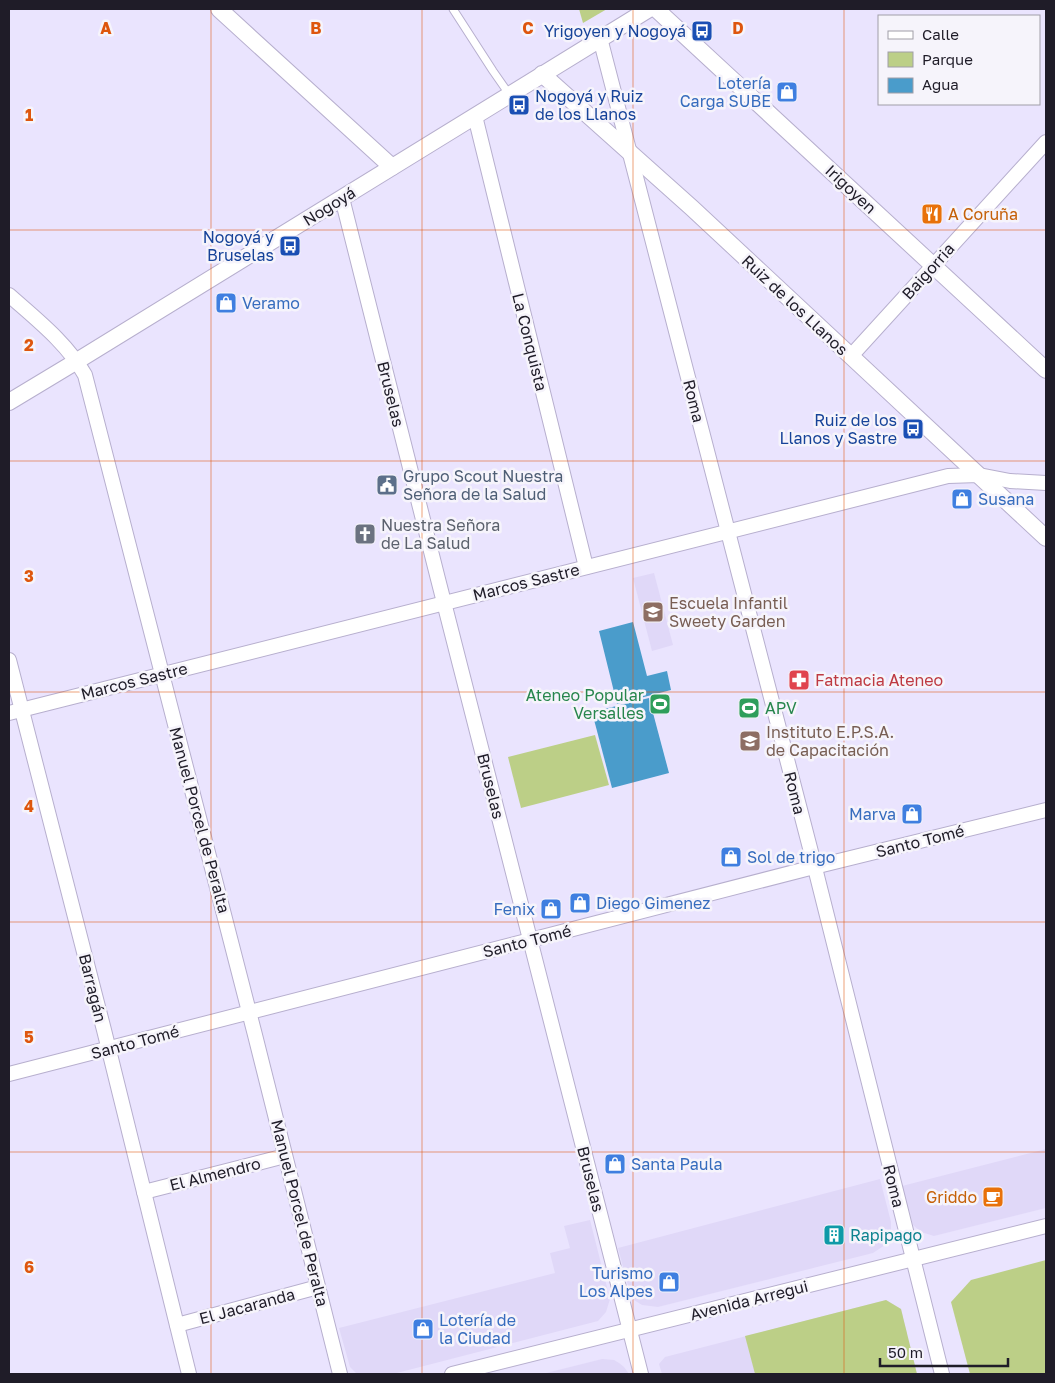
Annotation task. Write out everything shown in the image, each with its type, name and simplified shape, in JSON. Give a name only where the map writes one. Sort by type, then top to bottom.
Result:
[{"type":"street","points":[[219,9],[392,168]]},
{"type":"street","name":"Nogoyá","points":[[9,402],[649,9]]},
{"type":"street","name":"Irigoyen","points":[[656,9],[1046,370]]},
{"type":"street","name":"Roma","points":[[600,38],[728,531],[942,1374]]},
{"type":"street","name":"Ruiz de los Llanos","points":[[542,74],[630,152],[1046,538]]},
{"type":"street","name":"La Conquista","points":[[475,116],[586,567]]},
{"type":"street","name":"Baigorria","points":[[851,356],[933,265],[1044,150]]},
{"type":"street","name":"Bruselas","points":[[342,198],[641,1374]]},
{"type":"street","name":"Manuel Porcel de Peralta","points":[[9,295],[77,361],[85,375],[250,1012],[340,1374]]},
{"type":"street","name":"Marcos Sastre","points":[[15,711],[948,476],[980,476],[1010,481],[1046,483]]},
{"type":"street","name":"Barragán","points":[[9,660],[15,711],[108,1049],[189,1374]]},
{"type":"street","name":"Santo Tomé","points":[[9,1074],[814,867],[1046,810]]},
{"type":"street","name":"El Almendro","points":[[144,1192],[285,1156]]},
{"type":"street","name":"Avenida Arregui","points":[[452,1374],[1046,1226]]},
{"type":"street","name":"El Jacaranda","points":[[176,1325],[318,1287]]},
{"type":"lane","points":[[453,9],[509,94]]},
{"type":"shaded area","name":"Escuela Infantil Sweety Garden","points":[[654,573],[673,645],[652,651],[633,578]]},
{"type":"shaded area","points":[[1046,1149],[1046,1208],[934,1236],[921,1232],[913,1225],[902,1186]]},
{"type":"shaded area","points":[[880,1179],[891,1222],[891,1232],[885,1245],[873,1253],[658,1307],[642,1305],[634,1300],[630,1293],[618,1248]]},
{"type":"shaded area","points":[[590,1220],[610,1299],[606,1312],[598,1321],[393,1374],[357,1374],[350,1367],[339,1328],[555,1273],[550,1253],[570,1248],[564,1226]]},
{"type":"shaded area","points":[[886,1300],[901,1309],[917,1374],[662,1374],[659,1364],[665,1357]]},
{"type":"shaded area","points":[[602,1359],[614,1360],[624,1367],[629,1374],[542,1374]]},
{"type":"green space","points":[[579,9],[607,9],[583,23]]},
{"type":"green space","points":[[595,735],[609,785],[521,808],[508,757]]},
{"type":"green space","points":[[1046,1260],[1046,1374],[970,1374],[951,1302],[971,1280]]},
{"type":"green space","points":[[886,1300],[901,1309],[917,1374],[755,1374],[745,1336]]},
{"type":"water","points":[[633,622],[647,676],[667,671],[671,690],[617,704],[599,631]]},
{"type":"water","points":[[649,698],[669,773],[612,788],[592,712]]},
{"type":"place","name":"Yrigoyen y Nogoyá","points":[[702,31]]},
{"type":"place","name":"Lotería Carga SUBE","points":[[787,92]]},
{"type":"place","name":"Nogoyá y Ruiz de los Llanos","points":[[519,105]]},
{"type":"place","name":"A Coruña","points":[[932,214]]},
{"type":"place","name":"Nogoyá y Bruselas","points":[[290,246]]},
{"type":"place","name":"Veramo","points":[[226,303]]},
{"type":"place","name":"Ruiz de los Llanos y Sastre","points":[[913,429]]},
{"type":"place","name":"Grupo Scout Nuestra Señora de la Salud","points":[[387,485]]},
{"type":"place","name":"Susana","points":[[962,499]]},
{"type":"place","name":"Nuestra Señora de La Salud","points":[[365,534]]},
{"type":"place","name":"Escuela Infantil Sweety Garden","points":[[653,612]]},
{"type":"place","name":"Fatmacia Ateneo","points":[[799,680]]},
{"type":"place","name":"Ateneo Popular Versalles","points":[[660,704]]},
{"type":"place","name":"APV","points":[[749,708]]},
{"type":"place","name":"Instituto E.P.S.A. de Capacitación","points":[[750,741]]},
{"type":"place","name":"Marva","points":[[912,814]]},
{"type":"place","name":"Sol de trigo","points":[[731,857]]},
{"type":"place","name":"Diego Gimenez","points":[[580,903]]},
{"type":"place","name":"Fenix","points":[[551,909]]},
{"type":"place","name":"Santa Paula","points":[[615,1164]]},
{"type":"place","name":"Griddo","points":[[993,1197]]},
{"type":"place","name":"Rapipago","points":[[834,1235]]},
{"type":"place","name":"Turismo Los Alpes","points":[[669,1282]]},
{"type":"place","name":"Lotería de la Ciudad","points":[[423,1329]]}]
